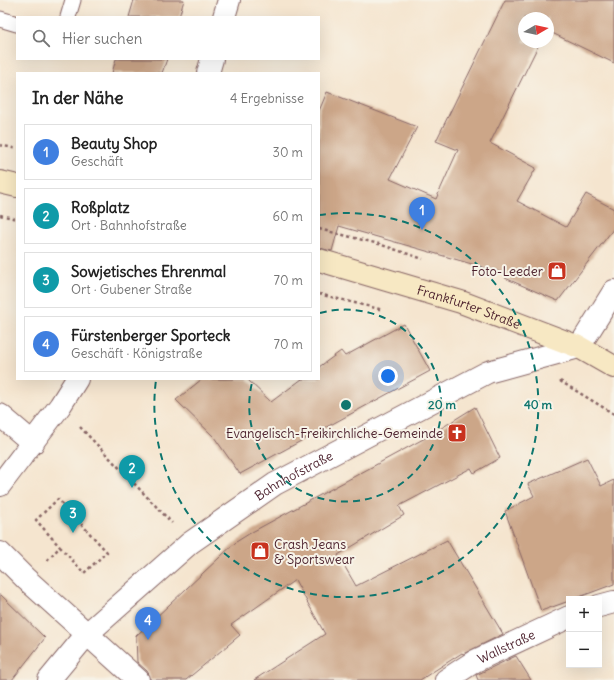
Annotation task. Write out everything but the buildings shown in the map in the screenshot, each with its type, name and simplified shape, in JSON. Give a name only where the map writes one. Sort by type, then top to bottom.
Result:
[{"type":"main road","points":[[0,182],[16,186]]},
{"type":"main road","name":"Frankfurter Straße","points":[[320,260],[461,302],[579,347],[614,367]]},
{"type":"street","points":[[224,16],[229,0]]},
{"type":"street","points":[[208,72],[212,60]]},
{"type":"street","points":[[579,347],[614,291]]},
{"type":"street","name":"Bahnhofstraße","points":[[49,680],[87,634],[190,543],[275,484],[488,372],[579,347]]},
{"type":"street","points":[[0,485],[60,406],[76,380]]},
{"type":"street","points":[[0,415],[33,443]]},
{"type":"street","points":[[0,553],[26,579],[138,680]]},
{"type":"street","points":[[602,605],[614,602]]},
{"type":"street","name":"Wallstraße","points":[[446,680],[475,661],[566,618]]},
{"type":"lane","points":[[68,16],[73,0]]},
{"type":"lane","points":[[0,19],[16,24]]},
{"type":"path","points":[[0,145],[16,149]]},
{"type":"path","points":[[0,215],[16,219]]},
{"type":"path","points":[[320,294],[388,312]]},
{"type":"path","points":[[527,361],[614,414]]},
{"type":"path","points":[[60,406],[190,543]]},
{"type":"path","points":[[58,499],[107,552],[84,573],[60,547],[36,520],[58,499]]},
{"type":"path","points":[[26,579],[60,547]]},
{"type":"place","name":"Beauty Shop","points":[[422,230]]},
{"type":"place","name":"Foto-Leeder","points":[[557,271]]},
{"type":"place","name":"Evangelisch-Freikirchliche-Gemeinde","points":[[457,433]]},
{"type":"place","name":"Roßplatz","points":[[132,488]]},
{"type":"place","name":"Sowjetisches Ehrenmal","points":[[73,533]]},
{"type":"place","name":"Crash Jeans & Sportswear","points":[[260,551]]},
{"type":"place","name":"Fürstenberger Sporteck","points":[[148,640]]}]
